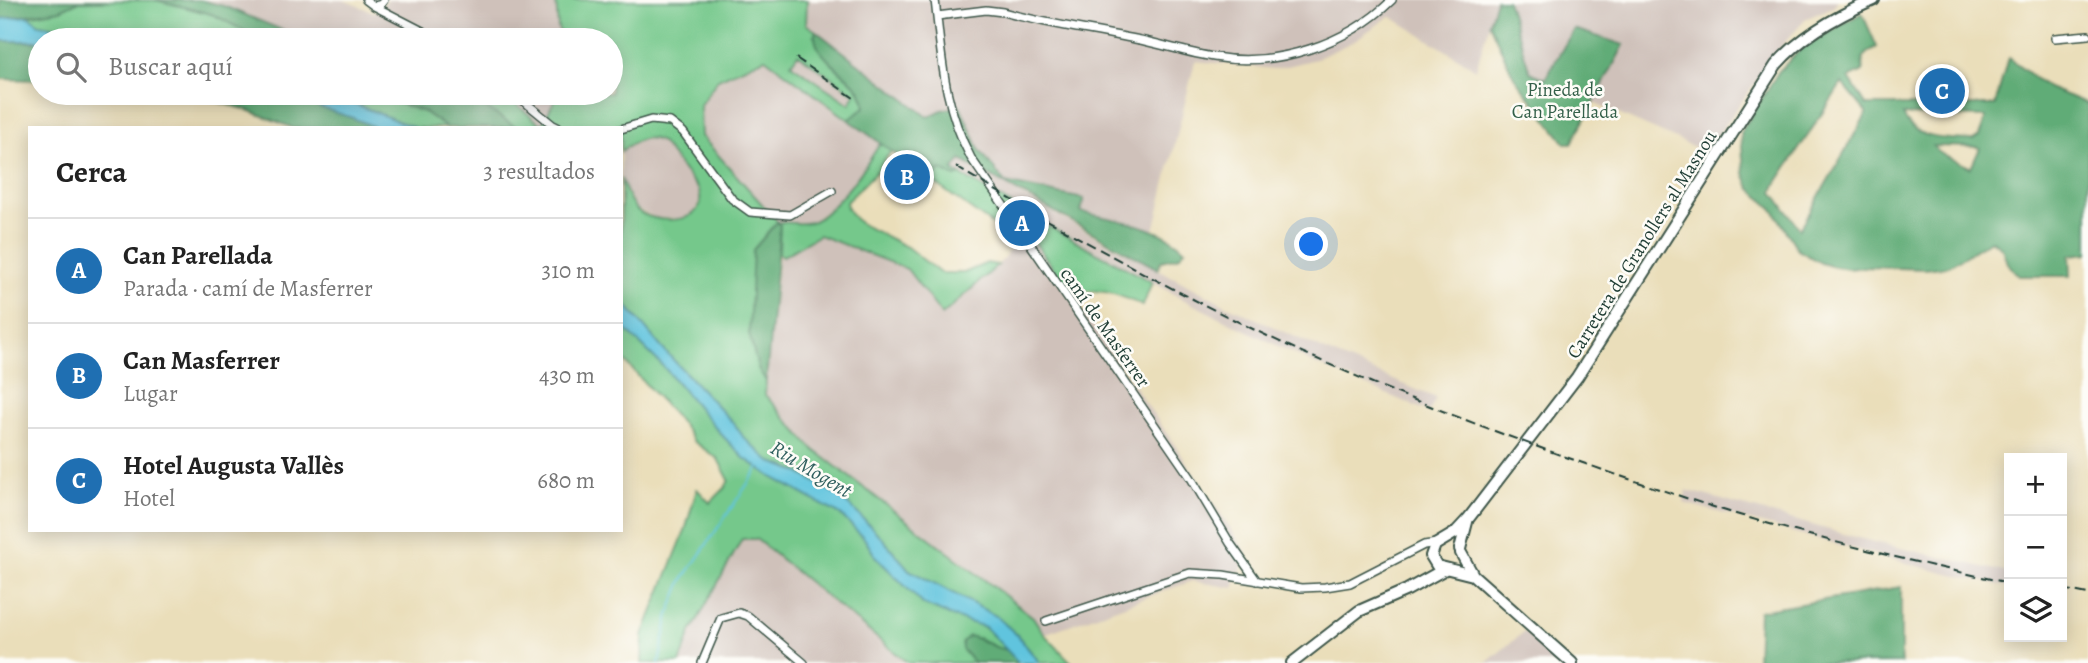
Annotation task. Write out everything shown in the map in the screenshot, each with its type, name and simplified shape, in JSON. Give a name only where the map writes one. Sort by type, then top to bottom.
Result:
[{"type":"main road","name":"Carretera de Granollers al Masnou","points":[[1441,541],[1468,519],[1577,377],[1776,65],[1802,40],[1863,3],[1874,0]]},
{"type":"main road","name":"Carretera de Granollers al Masnou","points":[[1460,551],[1468,519]]},
{"type":"main road","points":[[1422,582],[1430,570],[1433,548],[1441,541],[1454,542],[1473,575],[1572,663]]},
{"type":"main road","points":[[1292,663],[1359,611],[1457,565],[1460,551]]},
{"type":"main road","points":[[1432,557],[1437,566],[1473,575]]},
{"type":"street","points":[[368,2],[381,4],[384,0],[387,9],[396,17]]},
{"type":"street","name":"camí de Masferrer","points":[[935,0],[940,58],[958,135],[971,158],[1191,478],[1230,543],[1257,581]]},
{"type":"street","points":[[937,16],[979,10],[1003,12],[1213,57],[1239,60],[1306,50],[1336,40],[1372,18],[1392,0]]},
{"type":"street","points":[[368,2],[417,28]]},
{"type":"street","points":[[2055,38],[2088,35]]},
{"type":"street","points":[[529,105],[555,126]]},
{"type":"street","points":[[623,128],[651,120],[670,122],[683,132],[732,199],[750,212],[790,215],[832,191]]},
{"type":"street","points":[[1046,621],[1189,573],[1223,575],[1301,588],[1350,583],[1424,545],[1441,541]]},
{"type":"street","points":[[1416,550],[1432,557]]},
{"type":"street","points":[[702,663],[721,618],[739,613],[748,616],[804,663]]},
{"type":"shaded area","points":[[200,0],[343,0],[374,12],[388,0],[556,0],[558,28],[277,28],[224,6]]},
{"type":"shaded area","points":[[807,0],[1496,0],[1476,69],[1390,16],[1352,42],[1316,59],[1275,69],[1195,61],[1154,231],[1080,212],[1084,199],[1005,183],[979,149],[960,106],[942,110],[929,117],[806,24]]},
{"type":"shaded area","points":[[1507,0],[1838,0],[1833,7],[1805,19],[1775,54],[1706,152],[1593,103],[1624,45],[1546,79],[1530,72]]},
{"type":"shaded area","points":[[799,53],[855,94],[849,104],[791,64]]},
{"type":"shaded area","points":[[765,58],[880,143],[868,165],[835,204],[811,222],[777,222],[700,136],[700,105],[718,79]]},
{"type":"shaded area","points":[[517,105],[552,105],[542,125]]},
{"type":"shaded area","points":[[645,137],[661,142],[699,190],[701,198],[693,215],[682,219],[656,218],[636,209],[623,183],[623,150]]},
{"type":"shaded area","points":[[960,160],[1100,239],[1224,304],[1436,398],[1429,412],[1315,364],[1190,303],[1042,223],[953,170]]},
{"type":"shaded area","points":[[1029,233],[1247,554],[1234,588],[1192,581],[1044,634],[1033,617],[813,449],[765,395],[779,254],[783,256],[818,235],[907,269],[943,315],[998,265],[1016,242]]},
{"type":"shaded area","points":[[1686,490],[1862,539],[2004,572],[2004,586],[1944,573],[1684,503]]},
{"type":"shaded area","points":[[741,539],[756,539],[908,663],[680,663],[691,632]]},
{"type":"shaded area","points":[[1525,631],[1561,663],[1486,663]]},
{"type":"green space","points":[[0,0],[108,0],[79,1],[60,10],[0,19]]},
{"type":"green space","points":[[155,0],[200,0],[224,6],[277,28],[239,28],[212,14]]},
{"type":"green space","points":[[159,0],[217,16],[240,28],[64,28],[39,24],[28,16],[60,10],[79,1]]},
{"type":"green space","points":[[556,0],[807,0],[806,24],[816,31],[814,35],[826,58],[859,90],[865,104],[863,110],[849,120],[765,58],[718,79],[700,105],[701,136],[778,222],[799,223],[811,222],[830,209],[859,175],[880,143],[891,151],[877,171],[846,202],[855,219],[907,247],[940,273],[964,273],[987,263],[998,265],[942,315],[907,269],[819,235],[783,256],[779,254],[780,225],[777,222],[753,250],[758,368],[766,381],[765,395],[813,449],[1033,617],[1044,634],[1072,663],[1040,663],[1017,635],[996,616],[909,570],[841,497],[797,471],[771,462],[744,438],[623,301],[623,184],[636,209],[643,214],[664,219],[687,217],[695,211],[700,203],[699,190],[656,139],[640,140],[623,150],[623,126],[515,126],[481,105],[517,105],[542,125],[552,105],[623,105],[623,28],[558,28]],"holes":[[[798,54],[855,94],[850,104],[791,64]]]},
{"type":"green space","name":"Pineda de Can Parellada","points":[[1496,0],[1507,0],[1530,72],[1545,79],[1574,29],[1624,45],[1572,143],[1565,143],[1514,77],[1489,23]]},
{"type":"green space","points":[[1862,13],[1877,47],[1865,56],[1863,71],[1849,78],[1866,105],[1995,105],[2008,58],[2048,88],[2088,104],[2088,253],[2070,255],[2071,276],[2019,276],[2007,263],[2002,248],[1991,240],[1949,266],[1925,269],[1848,269],[1821,263],[1798,250],[1773,209],[1750,188],[1744,173],[1741,132],[1779,71],[1802,48]],"holes":[[[1842,83],[1867,113],[1800,229],[1773,192]],[[1903,115],[1986,117],[1979,136],[1973,140],[1943,139],[1924,134],[1915,130]],[[1933,146],[1980,148],[1971,168]]]},
{"type":"green space","points":[[816,31],[928,117],[960,106],[979,149],[1005,183],[1084,199],[1081,212],[1150,229],[1185,250],[1178,257],[1161,261],[1158,269],[961,160],[953,170],[961,175],[955,177],[942,170],[932,181],[849,120],[865,107],[863,96],[820,50]]},
{"type":"green space","points":[[0,41],[28,42],[28,80],[0,79]]},
{"type":"green space","points":[[229,105],[313,105],[372,126],[288,126]]},
{"type":"green space","points":[[358,105],[404,105],[424,112],[444,126],[410,126]]},
{"type":"green space","points":[[404,105],[481,105],[515,126],[444,126],[424,112]]},
{"type":"green space","points":[[942,170],[955,177],[961,175],[1042,223],[1152,282],[1143,306],[1099,291],[1072,295],[1029,234],[1016,242],[932,181]]},
{"type":"green space","points":[[777,222],[780,225],[766,381],[758,368],[749,334],[753,250]]},
{"type":"green space","points":[[623,327],[663,366],[744,458],[772,477],[841,515],[864,538],[876,557],[923,604],[956,618],[982,625],[1008,650],[999,649],[979,638],[962,649],[974,663],[908,663],[756,539],[742,539],[691,632],[680,663],[642,663],[643,635],[685,531],[697,489],[710,503],[729,480],[718,459],[693,441],[683,425],[623,359]]},
{"type":"green space","points":[[1901,587],[1901,663],[1757,663],[1759,611]]},
{"type":"green space","points":[[969,636],[1008,650],[1019,663],[974,663],[962,649],[962,642]]},
{"type":"water","points":[[28,16],[39,24],[57,28],[28,28],[28,41],[0,41],[0,19]]},
{"type":"water","points":[[313,105],[358,105],[410,126],[372,126]]},
{"type":"water","points":[[623,301],[744,438],[771,462],[796,471],[841,497],[909,570],[996,616],[1017,635],[1040,663],[1019,663],[985,627],[923,604],[876,557],[864,538],[841,515],[772,477],[744,458],[663,366],[623,327]]},
{"type":"waterway","points":[[659,663],[669,614],[682,581],[759,467]]},
{"type":"railway","points":[[796,58],[854,98]]},
{"type":"railway","points":[[956,167],[1188,297],[1308,355],[1430,406],[1556,453],[1723,510],[1845,544],[2004,582]]},
{"type":"railway","points":[[2067,590],[2088,594]]},
{"type":"place","name":"Hotel Augusta Vallès","points":[[1942,91]]},
{"type":"place","name":"Can Masferrer","points":[[907,177]]},
{"type":"place","name":"Can Parellada","points":[[1022,223]]},
{"type":"water label","name":"Riu Mogent","points":[[811,469]]}]
